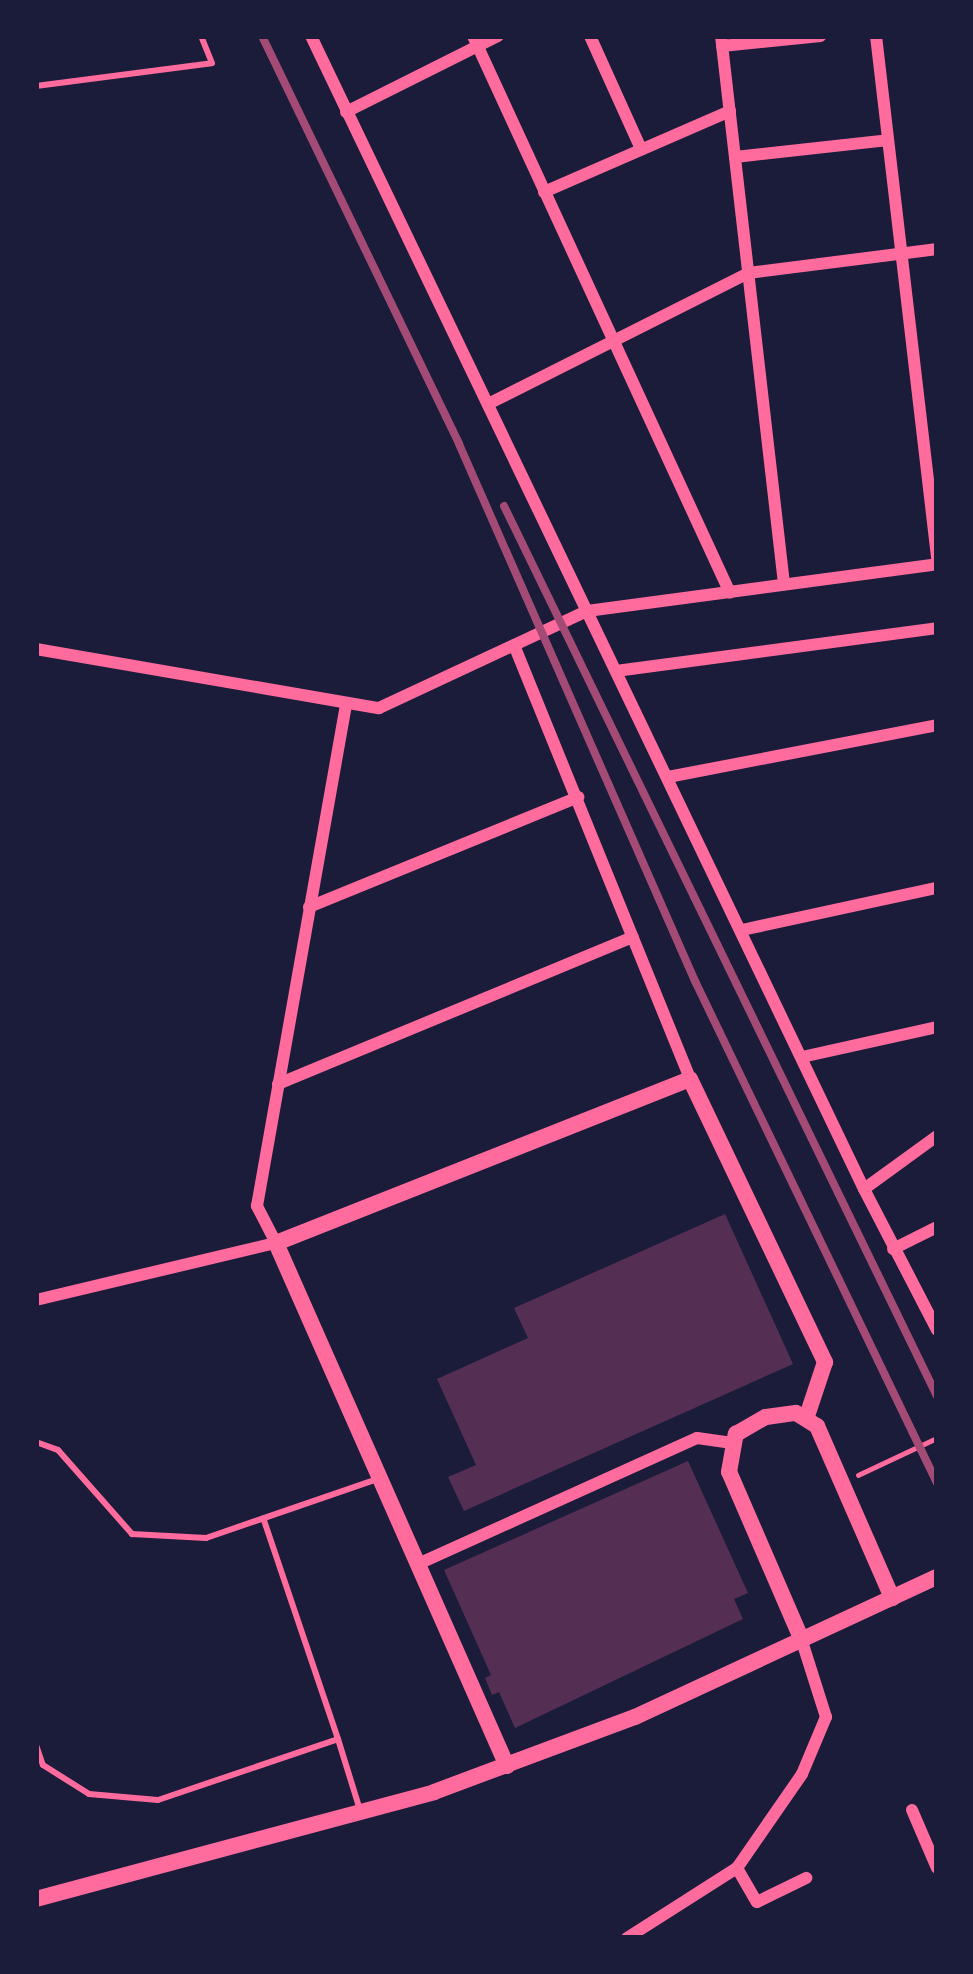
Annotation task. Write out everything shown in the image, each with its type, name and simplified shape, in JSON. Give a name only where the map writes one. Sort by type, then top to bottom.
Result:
[{"type":"street","points":[[311,36],[893,1250],[937,1330]]},
{"type":"street","points":[[346,112],[476,41],[498,36]]},
{"type":"street","points":[[590,36],[641,149]]},
{"type":"street","points":[[784,584],[722,41],[820,36]]},
{"type":"street","points":[[36,649],[379,708],[586,611],[937,561],[876,36]]},
{"type":"street","points":[[476,41],[730,593]]},
{"type":"street","points":[[544,192],[730,111]]},
{"type":"street","points":[[735,157],[888,140]]},
{"type":"street","points":[[488,404],[748,273],[937,249]]},
{"type":"street","points":[[616,671],[937,628]]},
{"type":"street","points":[[514,645],[690,1079],[825,1362],[807,1416],[842,1482],[892,1598]]},
{"type":"street","points":[[346,705],[256,1206],[507,1766]]},
{"type":"street","points":[[668,777],[937,724]]},
{"type":"street","points":[[309,907],[578,797]]},
{"type":"street","points":[[742,930],[937,888]]},
{"type":"street","points":[[278,1084],[634,937]]},
{"type":"street","points":[[802,1057],[937,1027]]},
{"type":"street","points":[[36,1300],[276,1244],[690,1079]]},
{"type":"street","points":[[864,1189],[937,1136]]},
{"type":"street","points":[[893,1250],[937,1227]]},
{"type":"street","points":[[418,1564],[697,1438],[731,1443],[766,1417],[807,1416]]},
{"type":"street","points":[[627,1938],[737,1868],[802,1774],[826,1717],[801,1638],[729,1472],[731,1443]]},
{"type":"street","points":[[36,1899],[361,1813],[507,1766],[937,1577]]},
{"type":"street","points":[[912,1810],[937,1868]]},
{"type":"street","points":[[737,1868],[757,1903],[806,1878]]},
{"type":"lane","points":[[36,86],[212,63],[201,36]]},
{"type":"lane","points":[[36,1442],[58,1450],[132,1534],[206,1538],[380,1478]]},
{"type":"lane","points":[[263,1518],[361,1813]]},
{"type":"lane","points":[[36,1745],[43,1765],[88,1794],[158,1800],[338,1739]]},
{"type":"path","points":[[842,1482],[937,1439]]},
{"type":"building","points":[[725,1214],[793,1364],[464,1511],[448,1477],[476,1465],[437,1379],[528,1338],[514,1308]]},
{"type":"building","points":[[688,1461],[748,1593],[734,1599],[743,1619],[515,1728],[499,1692],[492,1695],[485,1678],[491,1675],[444,1570]]},
{"type":"railway","points":[[262,36],[459,444],[695,981],[937,1483]]},
{"type":"railway","points":[[504,506],[937,1396]]}]
